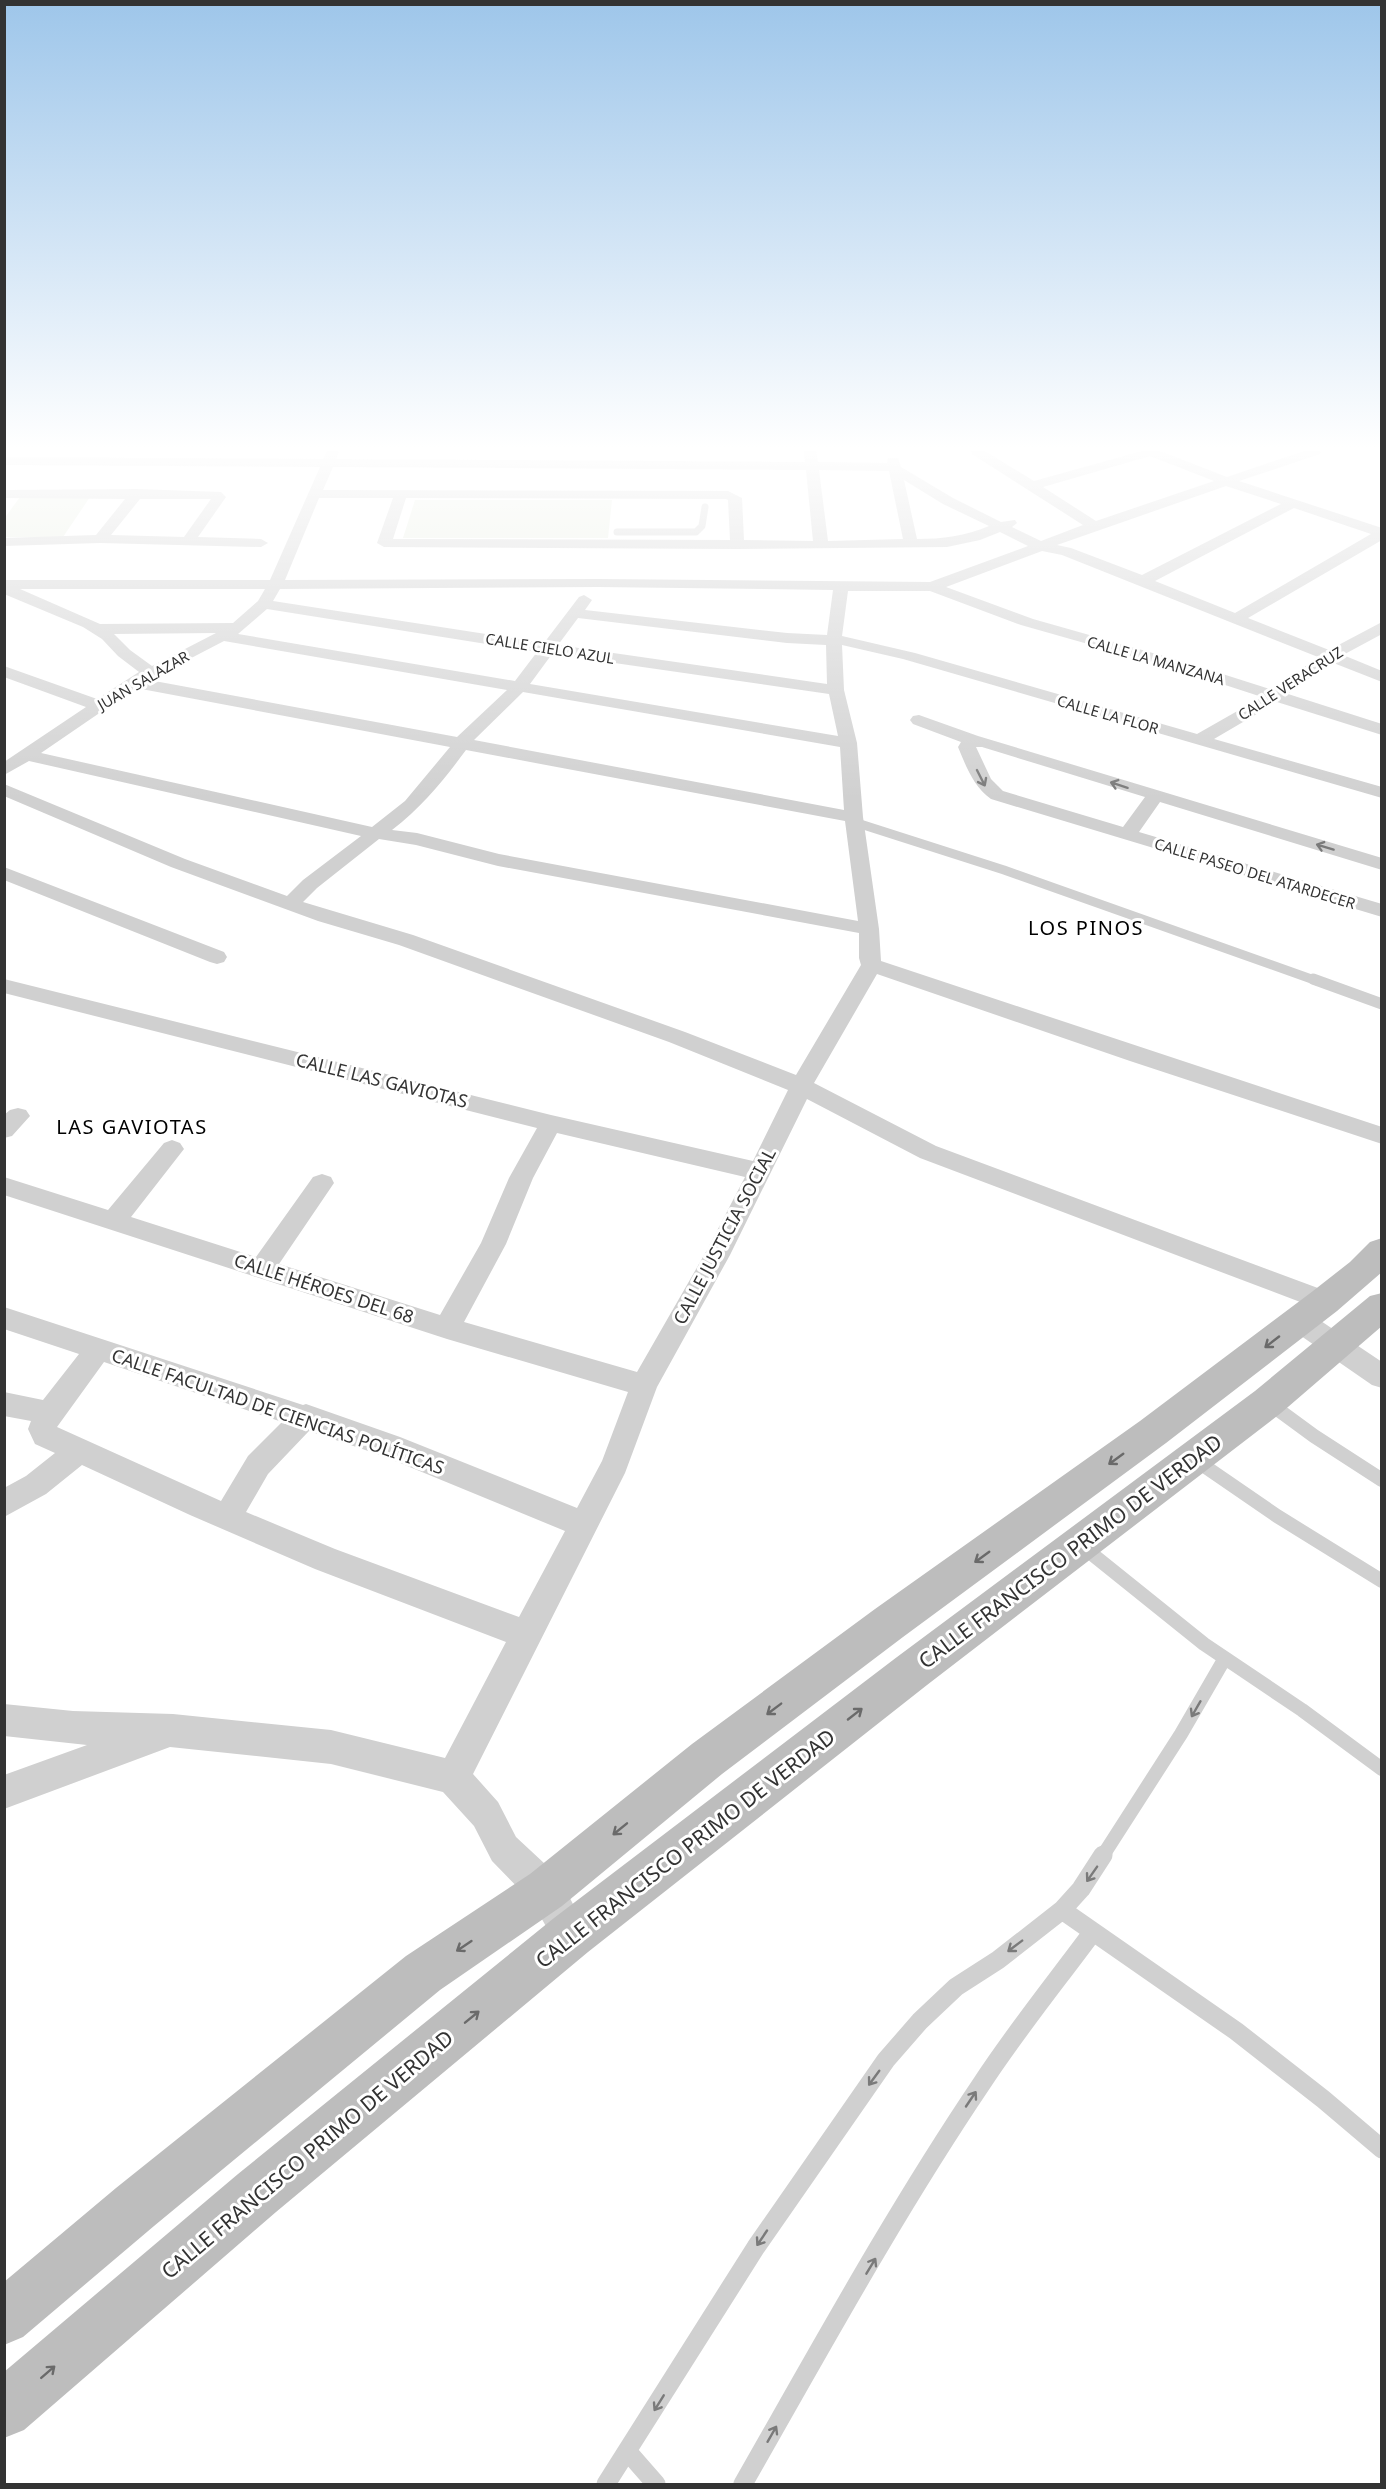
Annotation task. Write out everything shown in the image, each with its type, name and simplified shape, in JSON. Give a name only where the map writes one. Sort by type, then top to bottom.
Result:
[{"type":"main road","points":[[4,2318],[135,2207],[423,1973],[546,1890],[707,1759],[889,1623],[1153,1432],[1312,1311],[1362,1271],[1382,1251]]},
{"type":"main road","name":"CALLE FRANCISCO PRIMO DE VERDAD","points":[[4,2410],[257,2193],[571,1935],[785,1768],[1268,1402],[1382,1305]]},
{"type":"street","name":"JUAN SALAZAR","points":[[4,770],[133,682],[230,632],[264,604],[282,567]]},
{"type":"street","points":[[4,587],[598,583],[932,587],[991,567]]},
{"type":"street","points":[[1107,567],[1382,677]]},
{"type":"street","points":[[1143,581],[1170,567]]},
{"type":"street","points":[[1237,618],[1324,567]]},
{"type":"street","points":[[290,904],[310,884],[412,805],[440,773],[462,742],[520,686],[598,583]]},
{"type":"street","points":[[841,586],[834,640],[836,690],[848,743],[854,819],[869,929],[869,958],[872,965],[1382,1136]]},
{"type":"street","points":[[4,587],[97,629],[151,673]]},
{"type":"street","name":"CALLE LA MANZANA","points":[[932,587],[1027,622],[1274,695],[1382,730]]},
{"type":"street","name":"CALLE CIELO AZUL","points":[[264,604],[660,666],[836,690]]},
{"type":"street","name":"CALLE LA FLOR","points":[[574,613],[741,633],[848,641],[909,656],[1382,793]]},
{"type":"street","name":"CALLE VERACRUZ","points":[[1199,740],[1264,704],[1328,657],[1382,627]]},
{"type":"street","points":[[97,629],[230,632],[520,686],[848,743]]},
{"type":"street","points":[[4,671],[97,705]]},
{"type":"street","points":[[133,682],[462,742],[854,819]]},
{"type":"street","points":[[919,720],[975,741],[1382,864]]},
{"type":"street","name":"CALLE PASEO DEL ATARDECER","points":[[975,741],[967,747],[987,789],[997,795],[1382,911]]},
{"type":"street","points":[[25,755],[374,833],[417,839],[498,860],[869,929]]},
{"type":"street","points":[[4,789],[178,863],[290,904],[406,940],[677,1037],[801,1086],[928,1152],[1312,1311],[1335,1347],[1382,1377]]},
{"type":"street","name":"CALLE PASEO DEL ATARDECER","points":[[1128,834],[1155,796]]},
{"type":"street","points":[[4,873],[217,957]]},
{"type":"street","name":"CALLE JUSTICIA SOCIAL","points":[[453,1777],[615,1464],[644,1386],[717,1256],[801,1086],[872,965]]},
{"type":"street","name":"CALLE LAS GAVIOTAS","points":[[4,986],[551,1123],[759,1171]]},
{"type":"street","points":[[447,1328],[493,1244],[510,1209],[520,1178],[551,1123]]},
{"type":"street","points":[[113,1221],[172,1149]]},
{"type":"street","points":[[262,1268],[322,1183]]},
{"type":"street","name":"CALLE HÉROES DEL 68","points":[[4,1186],[447,1328],[644,1386]]},
{"type":"street","name":"CALLE FACULTAD DE CIENCIAS POLÍTICAS","points":[[4,1318],[306,1416],[390,1446],[582,1524]]},
{"type":"street","points":[[99,1348],[49,1413],[42,1429],[45,1435],[227,1517],[526,1635]]},
{"type":"street","points":[[4,1404],[49,1413]]},
{"type":"street","points":[[227,1517],[258,1465],[306,1416]]},
{"type":"street","points":[[4,1504],[36,1485],[78,1451]]},
{"type":"street","points":[[4,1720],[73,1728],[173,1731],[331,1747],[453,1777],[486,1814],[504,1849],[546,1890],[571,1935]]},
{"type":"street","points":[[4,1792],[173,1731]]},
{"type":"lane","points":[[854,819],[1382,1004]]},
{"type":"lane","points":[[1268,1402],[1314,1436],[1382,1480]]},
{"type":"lane","points":[[1193,1458],[1277,1516],[1382,1581]]},
{"type":"lane","points":[[1080,1544],[1139,1593],[1225,1658],[1302,1710],[1382,1769]]},
{"type":"lane","points":[[606,2484],[756,2247],[886,2060],[920,2020],[956,1987],[998,1960],[1062,1910],[1081,1889],[1108,1851],[1181,1734],[1225,1658]]},
{"type":"lane","points":[[1062,1910],[1236,2031],[1323,2099],[1382,2149]]},
{"type":"lane","points":[[743,2484],[967,2105],[1032,2011],[1092,1933]]},
{"type":"lane","points":[[628,2452],[656,2484]]},
{"type":"district","name":"LOS PINOS","points":[[1086,927]]},
{"type":"district","name":"LAS GAVIOTAS","points":[[132,1126]]}]
